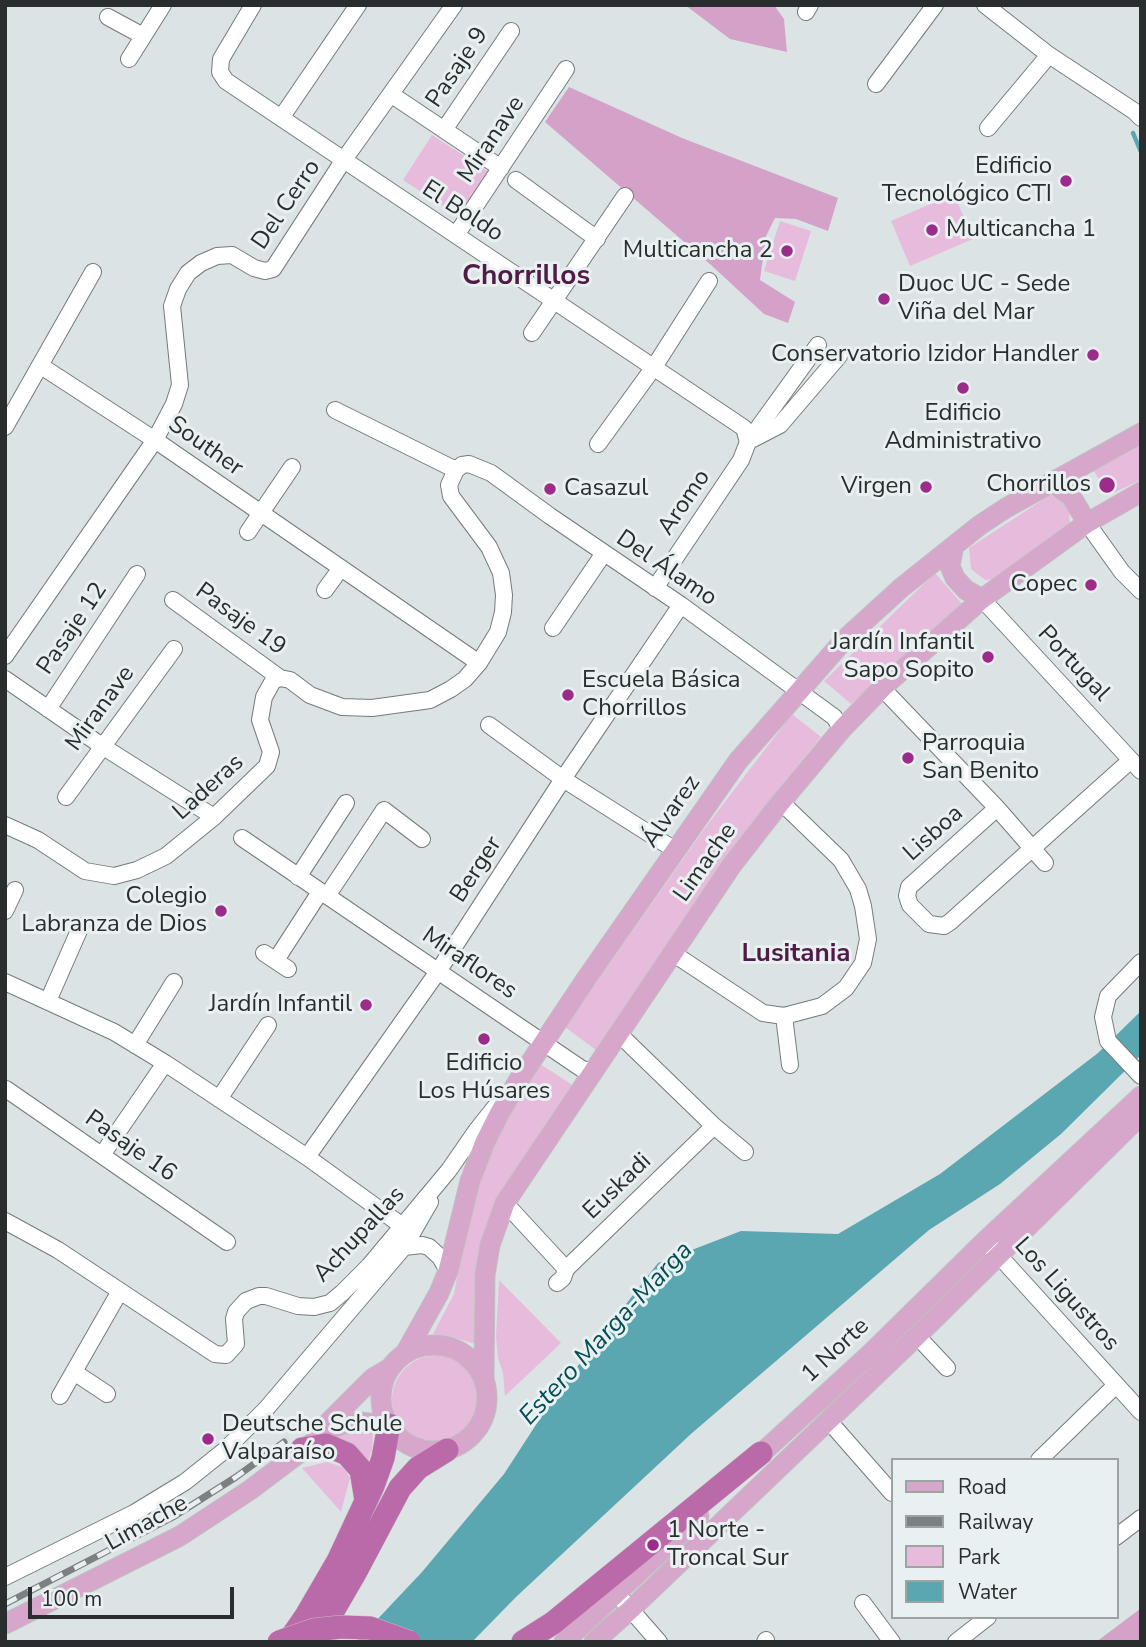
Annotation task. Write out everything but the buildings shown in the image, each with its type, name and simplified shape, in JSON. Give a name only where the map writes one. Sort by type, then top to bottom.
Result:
[{"type":"highway","points":[[288,1642],[338,1561],[379,1472],[389,1425]]},
{"type":"highway","points":[[302,1449],[326,1445],[347,1454],[361,1470],[366,1500]]},
{"type":"highway","points":[[315,1642],[400,1488],[418,1468],[447,1450]]},
{"type":"highway","points":[[523,1642],[558,1632],[761,1453]]},
{"type":"highway","points":[[279,1642],[313,1630],[341,1626],[370,1628],[409,1642]]},
{"type":"main road","name":"Álvarez","points":[[407,1352],[430,1313],[448,1271],[461,1210],[485,1142],[543,1043],[738,761],[845,639],[901,588],[1006,508],[1141,433]]},
{"type":"main road","points":[[1051,482],[1071,496],[1087,523]]},
{"type":"main road","name":"Limache","points":[[447,1450],[459,1445],[479,1428],[488,1403],[484,1377],[485,1275],[490,1245],[505,1203],[732,865],[842,729],[882,688],[982,599],[1087,523],[1141,492]]},
{"type":"main road","points":[[954,546],[950,566],[955,578],[966,590],[982,599]]},
{"type":"main road","name":"1 Norte","points":[[558,1632],[617,1594],[761,1453],[870,1354],[985,1241],[1141,1096]]},
{"type":"main road","name":"1 Norte","points":[[594,1642],[916,1336],[1141,1115]]},
{"type":"main road","points":[[407,1352],[436,1344],[451,1347],[470,1359],[484,1377]]},
{"type":"main road","name":"Limache","points":[[302,1449],[373,1378],[391,1367],[407,1352]]},
{"type":"main road","points":[[391,1367],[382,1390],[381,1402],[389,1425],[411,1446],[435,1451],[447,1450]]},
{"type":"main road","name":"Limache","points":[[5,1624],[180,1536],[250,1490],[331,1429],[345,1423],[389,1425]]},
{"type":"street","points":[[129,59],[163,5]]},
{"type":"street","name":"El Boldo","points":[[253,5],[221,59],[220,72],[226,81],[744,428],[748,442]]},
{"type":"street","points":[[281,118],[358,5]]},
{"type":"street","name":"Del Cerro","points":[[5,656],[155,440],[178,394],[180,384],[172,306],[188,273],[217,256],[232,255],[254,268],[265,271],[273,269],[343,161],[454,5]]},
{"type":"street","points":[[876,84],[935,5]]},
{"type":"street","points":[[985,5],[1049,55],[1141,118]]},
{"type":"street","points":[[108,17],[144,36]]},
{"type":"street","name":"Pasaje 9","points":[[444,130],[511,31]]},
{"type":"street","points":[[988,128],[1049,55]]},
{"type":"street","name":"Miranave","points":[[456,235],[566,69]]},
{"type":"street","points":[[392,95],[501,168]]},
{"type":"street","points":[[516,180],[597,239]]},
{"type":"street","points":[[532,332],[625,196]]},
{"type":"street","points":[[5,426],[93,272]]},
{"type":"street","points":[[598,444],[654,367],[709,281]]},
{"type":"street","points":[[748,442],[818,345]]},
{"type":"street","points":[[748,442],[780,425],[839,356]]},
{"type":"street","name":"Souther","points":[[41,366],[155,440],[479,663]]},
{"type":"street","points":[[280,678],[290,680],[325,702],[342,707],[372,708],[430,699],[451,689],[479,663],[498,632],[503,612],[501,573],[489,547],[451,496],[449,485],[456,470],[335,410]]},
{"type":"street","name":"Aromo","points":[[655,588],[741,460],[748,442]]},
{"type":"street","name":"Del Álamo","points":[[456,470],[469,464],[480,467],[681,605],[834,717],[842,729]]},
{"type":"street","points":[[248,532],[292,467]]},
{"type":"street","points":[[1087,523],[1122,572],[1141,592]]},
{"type":"street","points":[[553,628],[604,553]]},
{"type":"street","points":[[325,590],[341,568]]},
{"type":"street","name":"Pasaje 12","points":[[48,709],[137,574]]},
{"type":"street","name":"Portugal","points":[[982,599],[1136,765],[1033,849]]},
{"type":"street","name":"Pasaje 19","points":[[173,600],[280,678]]},
{"type":"street","name":"Berger","points":[[307,1157],[439,970],[563,779],[681,605]]},
{"type":"street","name":"Miranave","points":[[66,797],[174,649]]},
{"type":"street","name":"Laderas","points":[[5,825],[38,840],[85,871],[114,876],[137,870],[166,856],[214,817],[267,766],[270,745],[260,720],[261,710],[268,687],[280,678]]},
{"type":"street","points":[[5,679],[102,746],[214,817]]},
{"type":"street","name":"Lisboa","points":[[882,688],[997,808],[1045,863]]},
{"type":"street","points":[[489,724],[563,779],[675,850]]},
{"type":"street","points":[[674,954],[763,1013],[784,1016],[822,1006],[846,988],[863,963],[868,939],[858,889],[841,860],[781,802]]},
{"type":"street","points":[[298,877],[346,803]]},
{"type":"street","name":"Lisboa","points":[[997,808],[909,887],[907,896],[910,905],[929,924],[944,926],[1033,849]]},
{"type":"street","points":[[276,961],[384,810],[422,839]]},
{"type":"street","name":"Miraflores","points":[[242,838],[543,1043],[582,1069],[593,1072]]},
{"type":"street","points":[[5,911],[15,890]]},
{"type":"street","points":[[48,1001],[81,926]]},
{"type":"street","points":[[1138,1074],[1108,1041],[1103,1017],[1108,996],[1141,962]]},
{"type":"street","points":[[5,982],[114,1032],[165,1063],[307,1157],[401,1225]]},
{"type":"street","points":[[135,1045],[174,982]]},
{"type":"street","points":[[784,1016],[790,1065]]},
{"type":"street","points":[[219,1099],[266,1023]]},
{"type":"street","points":[[619,1034],[714,1126],[745,1152]]},
{"type":"street","points":[[102,1155],[165,1063]]},
{"type":"street","name":"Achupallas","points":[[5,1221],[58,1250],[215,1354],[226,1354],[236,1344],[234,1319],[236,1312],[246,1301],[266,1296],[306,1308],[330,1303],[369,1266],[522,1076]]},
{"type":"street","name":"Pasaje 16","points":[[6,1088],[227,1242]]},
{"type":"street","name":"Euskadi","points":[[505,1203],[561,1276],[714,1126]]},
{"type":"street","points":[[5,1577],[134,1513],[184,1482],[225,1450],[267,1409],[404,1247],[449,1170]]},
{"type":"street","name":"Los Ligustros","points":[[985,1241],[1141,1412]]},
{"type":"street","points":[[404,1247],[429,1247],[440,1257],[448,1271]]},
{"type":"street","points":[[60,1396],[120,1291]]},
{"type":"street","points":[[916,1336],[947,1368]]},
{"type":"street","points":[[74,1371],[107,1394]]},
{"type":"street","points":[[1041,1458],[1116,1385]]},
{"type":"street","points":[[828,1420],[890,1491]]},
{"type":"street","points":[[1118,1535],[1141,1518]]},
{"type":"street","points":[[617,1594],[659,1642]]},
{"type":"street","points":[[863,1603],[892,1642]]},
{"type":"street","points":[[956,1642],[985,1619]]},
{"type":"green space","points":[[432,135],[491,173],[462,218],[403,180]]},
{"type":"green space","name":"Multicancha 1","points":[[954,194],[973,239],[910,266],[891,221]]},
{"type":"green space","name":"Multicancha 2","points":[[780,221],[811,231],[795,281],[764,271]]},
{"type":"green space","points":[[1141,444],[1141,480],[1109,495],[1092,468]]},
{"type":"green space","points":[[1050,495],[1062,501],[1069,512],[1070,525],[996,579],[985,580],[971,569],[969,548]]},
{"type":"green space","points":[[935,573],[963,605],[851,704],[824,681]]},
{"type":"green space","points":[[792,714],[821,737],[771,798],[596,1050],[565,1027],[702,832]]},
{"type":"green space","points":[[540,1064],[574,1086],[482,1247],[474,1296],[475,1344],[433,1334],[454,1294],[479,1183],[493,1144]]},
{"type":"green space","points":[[499,1280],[561,1343],[505,1396],[496,1337]]},
{"type":"green space","points":[[437,1355],[454,1358],[469,1368],[479,1383],[482,1400],[479,1417],[469,1432],[454,1442],[437,1445],[420,1442],[405,1432],[395,1417],[392,1400],[395,1383],[405,1368],[420,1358]]},
{"type":"green space","points":[[344,1428],[370,1430],[373,1435],[372,1450],[366,1467],[326,1438]]},
{"type":"green space","points":[[327,1462],[343,1467],[350,1478],[341,1512],[302,1468]]},
{"type":"shaded area","points":[[685,5],[774,5],[784,19],[787,52],[730,39]]},
{"type":"shaded area","points":[[569,87],[682,138],[838,198],[828,231],[796,219],[775,218],[766,236],[760,280],[795,302],[788,323],[764,314],[545,122]]},
{"type":"shaded area","points":[[1140,1609],[1141,1642],[1096,1642]]},
{"type":"water","name":"Estero Marga-Marga","points":[[1141,1011],[1141,1055],[1061,1134],[1000,1184],[929,1230],[692,1433],[516,1597],[472,1642],[356,1642],[422,1572],[504,1474],[556,1394],[658,1263],[741,1231],[838,1234],[940,1174],[1098,1053]]},
{"type":"waterway","points":[[1133,133],[1141,152]]},
{"type":"railway","points":[[5,1604],[173,1517],[236,1477],[284,1442]]},
{"type":"place","name":"Edificio Tecnológico CTI","points":[[1066,181]]},
{"type":"place","name":"Multicancha 1","points":[[932,230]]},
{"type":"place","name":"Multicancha 2","points":[[787,251]]},
{"type":"place","name":"Duoc UC - Sede Viña del Mar","points":[[884,299]]},
{"type":"place","name":"Conservatorio Izidor Handler","points":[[1093,355]]},
{"type":"place","name":"Edificio Administrativo","points":[[963,388]]},
{"type":"place","name":"Chorrillos","points":[[1107,485]]},
{"type":"place","name":"Virgen","points":[[926,487]]},
{"type":"place","name":"Casazul","points":[[550,489]]},
{"type":"place","name":"Copec","points":[[1091,585]]},
{"type":"place","name":"Jardín Infantil Sapo Sopito","points":[[988,657]]},
{"type":"place","name":"Escuela Básica Chorrillos","points":[[568,695]]},
{"type":"place","name":"Parroquia San Benito","points":[[908,758]]},
{"type":"place","name":"Colegio Labranza de Dios","points":[[221,911]]},
{"type":"place","name":"Jardín Infantil","points":[[366,1005]]},
{"type":"place","name":"Edificio Los Húsares","points":[[484,1039]]},
{"type":"place","name":"Deutsche Schule Valparaíso","points":[[208,1439]]},
{"type":"place","name":"1 Norte - Troncal Sur","points":[[653,1545]]},
{"type":"district","name":"Chorrillos","points":[[526,277]]},
{"type":"district","name":"Lusitania","points":[[796,955]]}]
